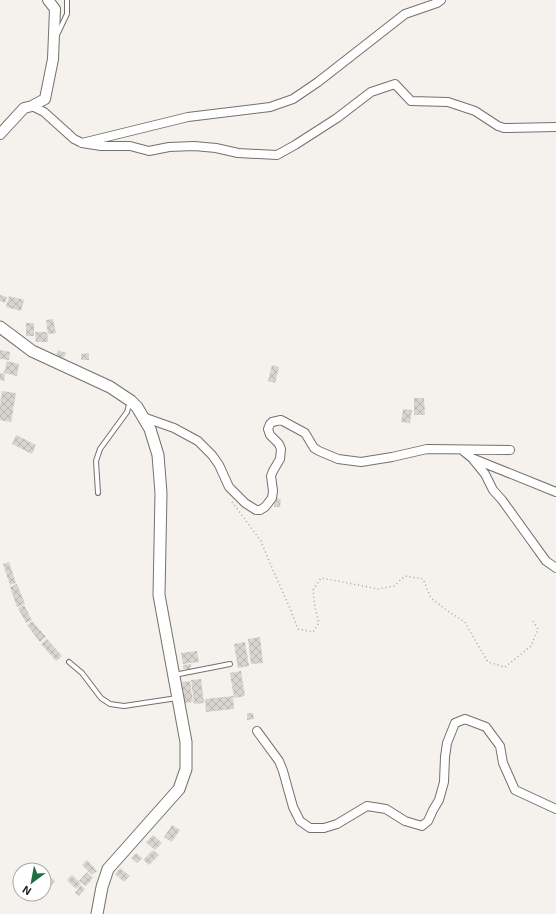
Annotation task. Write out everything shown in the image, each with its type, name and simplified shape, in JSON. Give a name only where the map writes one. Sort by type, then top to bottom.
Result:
[{"type":"main road","points":[[0,327],[32,351],[110,387],[130,401],[137,407],[150,429],[158,454],[161,493],[160,595],[186,742],[186,769],[179,789],[108,869],[102,887],[97,914]]},
{"type":"street","points":[[0,134],[24,108],[32,106],[45,99],[53,59],[54,9],[48,0]]},
{"type":"street","points":[[82,143],[188,117],[270,107],[293,99],[318,82],[404,14],[437,3],[441,0]]},
{"type":"street","points":[[32,106],[44,112],[74,139],[82,143],[101,146],[130,146],[150,151],[169,147],[194,146],[216,148],[238,153],[276,155],[295,145],[336,118],[371,92],[395,84],[411,101],[448,102],[475,111],[498,126],[504,128],[556,127]]},
{"type":"street","points":[[143,417],[174,428],[198,441],[212,455],[219,465],[229,487],[245,503],[256,510],[260,510],[265,507],[272,498],[273,491],[271,476],[280,459],[281,449],[279,444],[270,435],[268,429],[272,422],[281,420],[305,433],[314,448],[319,451],[338,459],[361,462],[427,449],[510,450]]},
{"type":"street","points":[[462,450],[472,458],[485,474],[493,490],[502,500],[546,561],[556,568]]},
{"type":"street","points":[[472,458],[508,474],[556,492]]},
{"type":"street","points":[[256,731],[279,761],[293,806],[300,821],[310,828],[324,828],[337,824],[367,806],[386,809],[405,821],[422,826],[428,820],[439,800],[444,782],[447,743],[455,723],[465,718],[486,727],[500,746],[503,763],[515,790],[556,809]]},
{"type":"lane","points":[[53,44],[67,14],[67,0]]},
{"type":"lane","points":[[98,493],[96,462],[100,450],[127,412],[130,401]]},
{"type":"lane","points":[[69,662],[82,673],[101,698],[110,704],[124,706],[178,698]]},
{"type":"lane","points":[[174,675],[230,664]]},
{"type":"path","points":[[230,496],[233,504],[261,541],[298,629],[313,632],[319,623],[315,608],[313,590],[321,578],[378,589],[394,586],[405,576],[423,579],[431,598],[465,622],[488,662],[505,667],[531,646],[538,629],[533,621]]},
{"type":"building","points":[[0,295],[7,297],[5,303],[0,301]]},
{"type":"building","points":[[9,296],[24,300],[21,311],[6,307]]},
{"type":"building","points":[[53,319],[56,333],[48,334],[46,320]]},
{"type":"building","points":[[26,323],[34,323],[34,336],[26,336]]},
{"type":"building","points":[[35,332],[47,332],[48,342],[36,342]]},
{"type":"building","points":[[0,350],[10,352],[9,360],[0,359]]},
{"type":"building","points":[[58,350],[66,353],[64,358],[56,356]]},
{"type":"building","points":[[89,353],[89,360],[81,360],[81,354]]},
{"type":"building","points":[[7,361],[19,364],[17,376],[4,373]]},
{"type":"building","points":[[272,365],[279,367],[275,383],[268,381]]},
{"type":"building","points":[[0,373],[5,374],[4,381],[0,380]]},
{"type":"building","points":[[2,391],[16,393],[11,422],[0,420]]},
{"type":"building","points":[[414,398],[424,398],[425,415],[414,415]]},
{"type":"building","points":[[403,409],[412,410],[410,423],[401,422]]},
{"type":"building","points":[[16,435],[36,445],[32,454],[12,444]]},
{"type":"building","points":[[274,498],[281,499],[280,507],[274,507]]},
{"type":"building","points":[[9,562],[16,583],[10,585],[3,564]]},
{"type":"building","points":[[17,584],[25,604],[17,607],[10,587]]},
{"type":"building","points":[[24,605],[32,620],[26,623],[18,608]]},
{"type":"building","points":[[32,621],[46,637],[40,642],[27,625]]},
{"type":"building","points":[[260,637],[263,663],[251,664],[248,639]]},
{"type":"building","points":[[47,639],[62,656],[56,661],[41,644]]},
{"type":"building","points":[[245,642],[249,666],[238,668],[234,644]]},
{"type":"building","points":[[197,651],[199,662],[183,664],[181,653]]},
{"type":"building","points":[[191,664],[191,669],[183,669],[183,665]]},
{"type":"building","points":[[241,671],[245,696],[234,698],[230,673]]},
{"type":"building","points":[[201,679],[204,703],[194,704],[191,680]]},
{"type":"building","points":[[190,681],[193,702],[185,703],[182,682]]},
{"type":"building","points":[[233,696],[234,709],[206,712],[205,699]]},
{"type":"building","points":[[247,713],[253,713],[254,719],[247,720]]},
{"type":"building","points":[[172,825],[180,830],[172,842],[164,837]]},
{"type":"building","points":[[153,835],[162,843],[155,850],[146,842]]},
{"type":"building","points":[[153,850],[159,855],[149,865],[143,860]]},
{"type":"building","points":[[136,853],[142,858],[137,863],[131,858]]},
{"type":"building","points":[[87,860],[97,871],[92,875],[82,865]]},
{"type":"building","points":[[120,868],[130,876],[124,882],[115,874]]},
{"type":"building","points":[[87,872],[93,878],[86,886],[79,881]]},
{"type":"building","points":[[72,875],[81,884],[76,889],[67,880]]},
{"type":"building","points":[[81,885],[85,889],[79,896],[75,893]]}]
